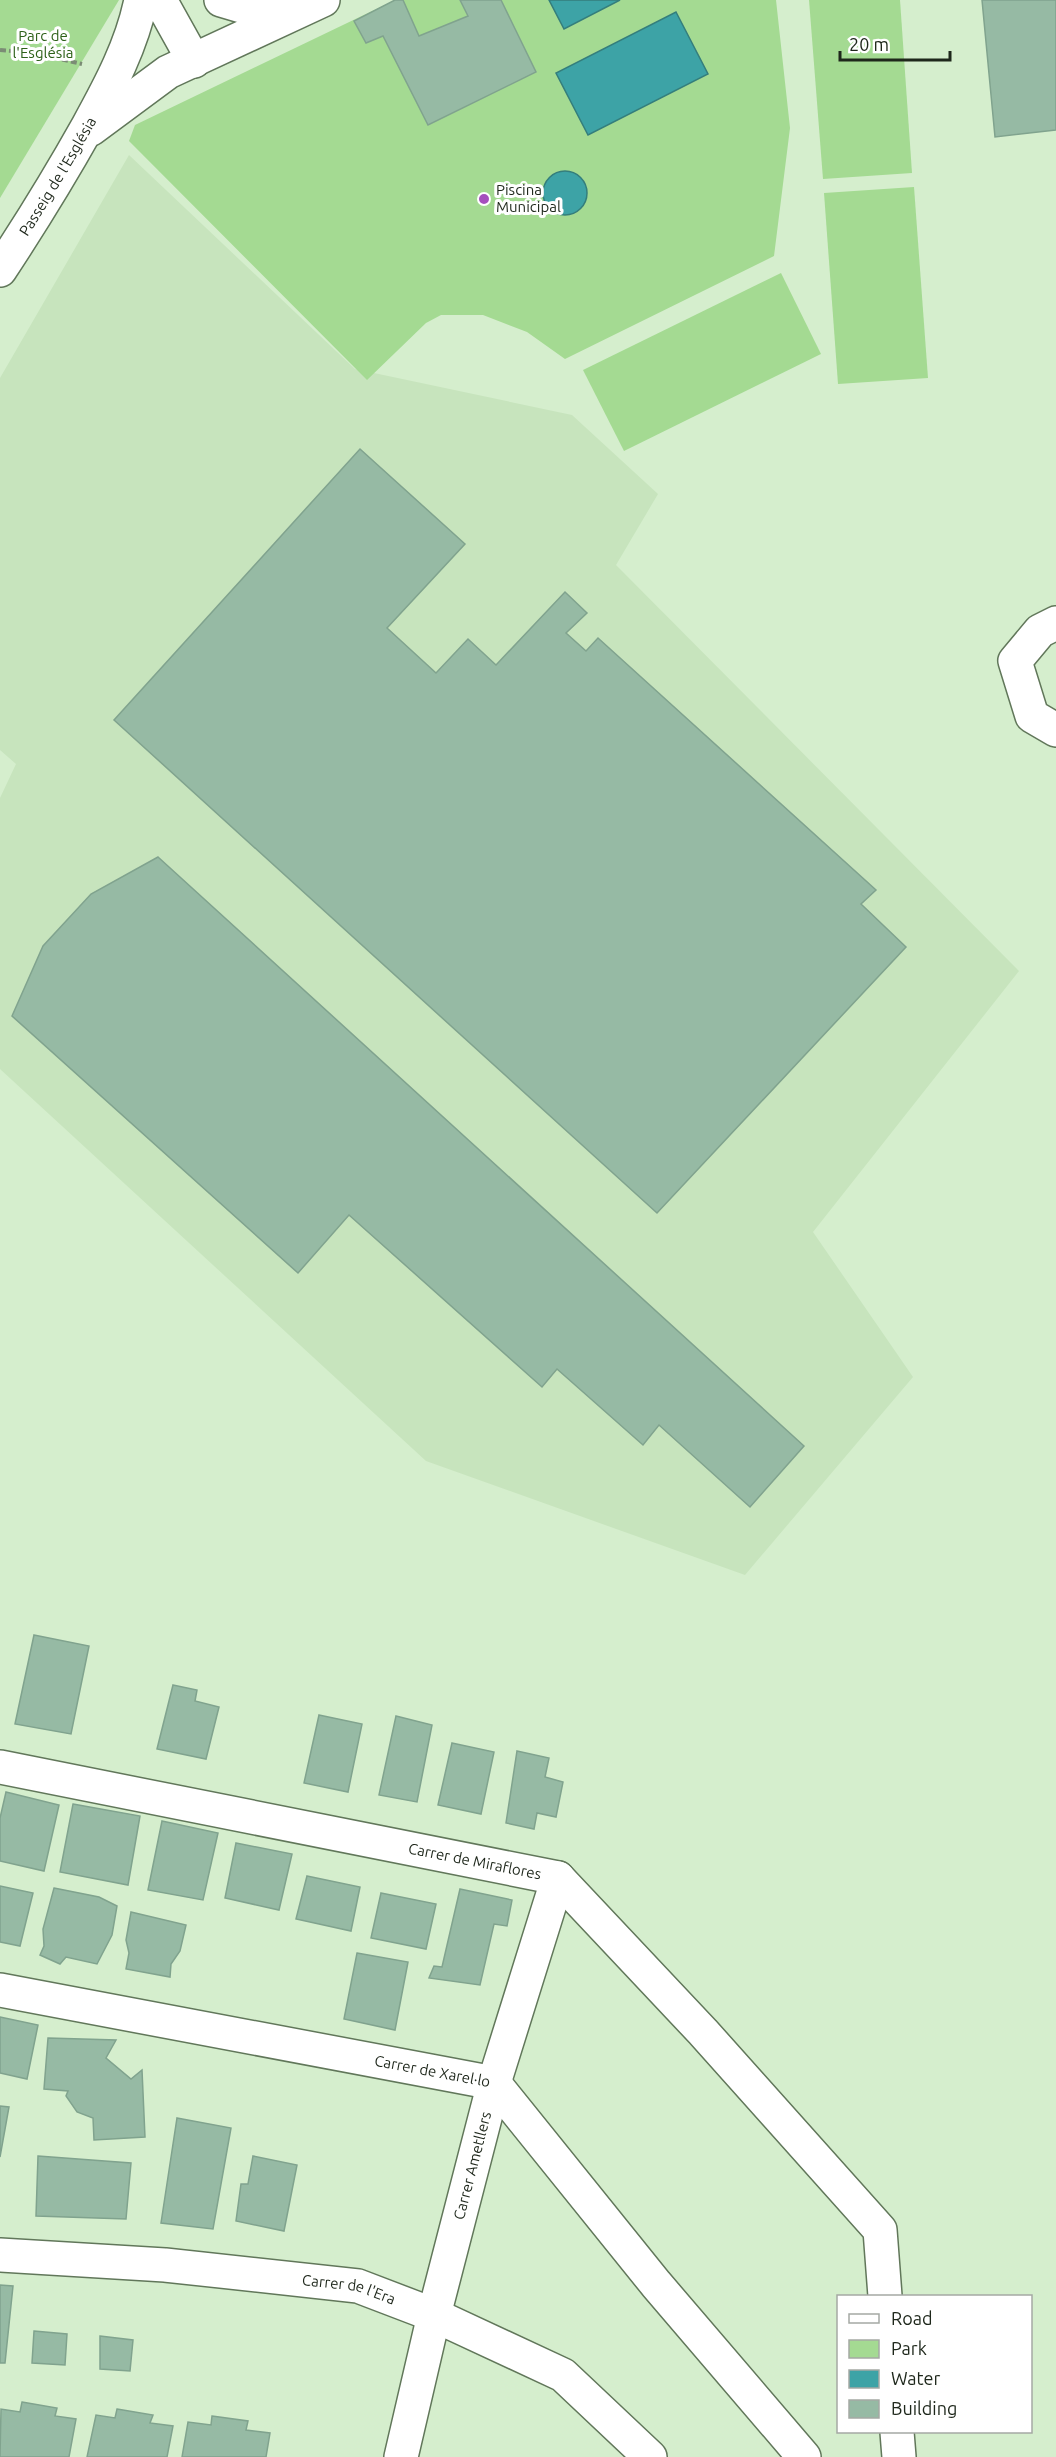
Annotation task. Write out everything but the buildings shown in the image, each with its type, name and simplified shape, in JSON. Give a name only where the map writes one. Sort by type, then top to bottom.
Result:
[{"type":"street","points":[[83,135],[118,67],[136,23],[141,0]]},
{"type":"street","points":[[160,0],[194,61]]},
{"type":"street","points":[[221,0],[248,8],[321,0]]},
{"type":"street","name":"Passeig de l'Església","points":[[0,270],[51,193],[83,135],[168,72],[321,0]]},
{"type":"street","points":[[1056,623],[1040,631],[1015,661],[1032,716],[1056,730]]},
{"type":"street","name":"Carrer de Miraflores","points":[[0,1767],[558,1878],[703,2032],[879,2230],[885,2295]]},
{"type":"street","name":"Carrer Ametllers","points":[[401,2457],[434,2315],[494,2083],[558,1878]]},
{"type":"street","name":"Carrer de Xarel·lo","points":[[0,1990],[494,2083],[656,2284],[804,2457]]},
{"type":"street","name":"Carrer de l'Era","points":[[0,2255],[165,2265],[358,2286],[434,2315],[563,2375],[650,2457]]},
{"type":"street","points":[[897,2433],[899,2457]]},
{"type":"path","points":[[0,50],[34,53],[81,64],[118,67]]},
{"type":"shaded area","points":[[129,155],[355,369],[572,415],[658,494],[616,565],[1019,971],[813,1232],[913,1377],[745,1575],[426,1461],[0,1069],[0,798],[16,764],[0,750],[0,378]]},
{"type":"green space","name":"Parc de l'Església","points":[[0,0],[119,0],[0,198]]},
{"type":"green space","name":"Piscina Municipal","points":[[395,0],[776,0],[790,128],[774,256],[565,359],[527,332],[483,315],[441,315],[426,323],[367,380],[129,141],[135,125]]},
{"type":"green space","points":[[809,0],[900,0],[912,173],[823,179]]},
{"type":"green space","points":[[914,187],[928,378],[838,384],[824,193]]},
{"type":"green space","points":[[781,273],[821,354],[624,451],[583,370]]},
{"type":"water","points":[[549,0],[620,0],[564,29]]},
{"type":"water","points":[[676,12],[708,74],[588,135],[556,73]]},
{"type":"water","points":[[565,171],[580,178],[587,193],[580,208],[565,215],[550,208],[543,193],[550,178]]},
{"type":"place","name":"Piscina Municipal","points":[[484,199]]}]
